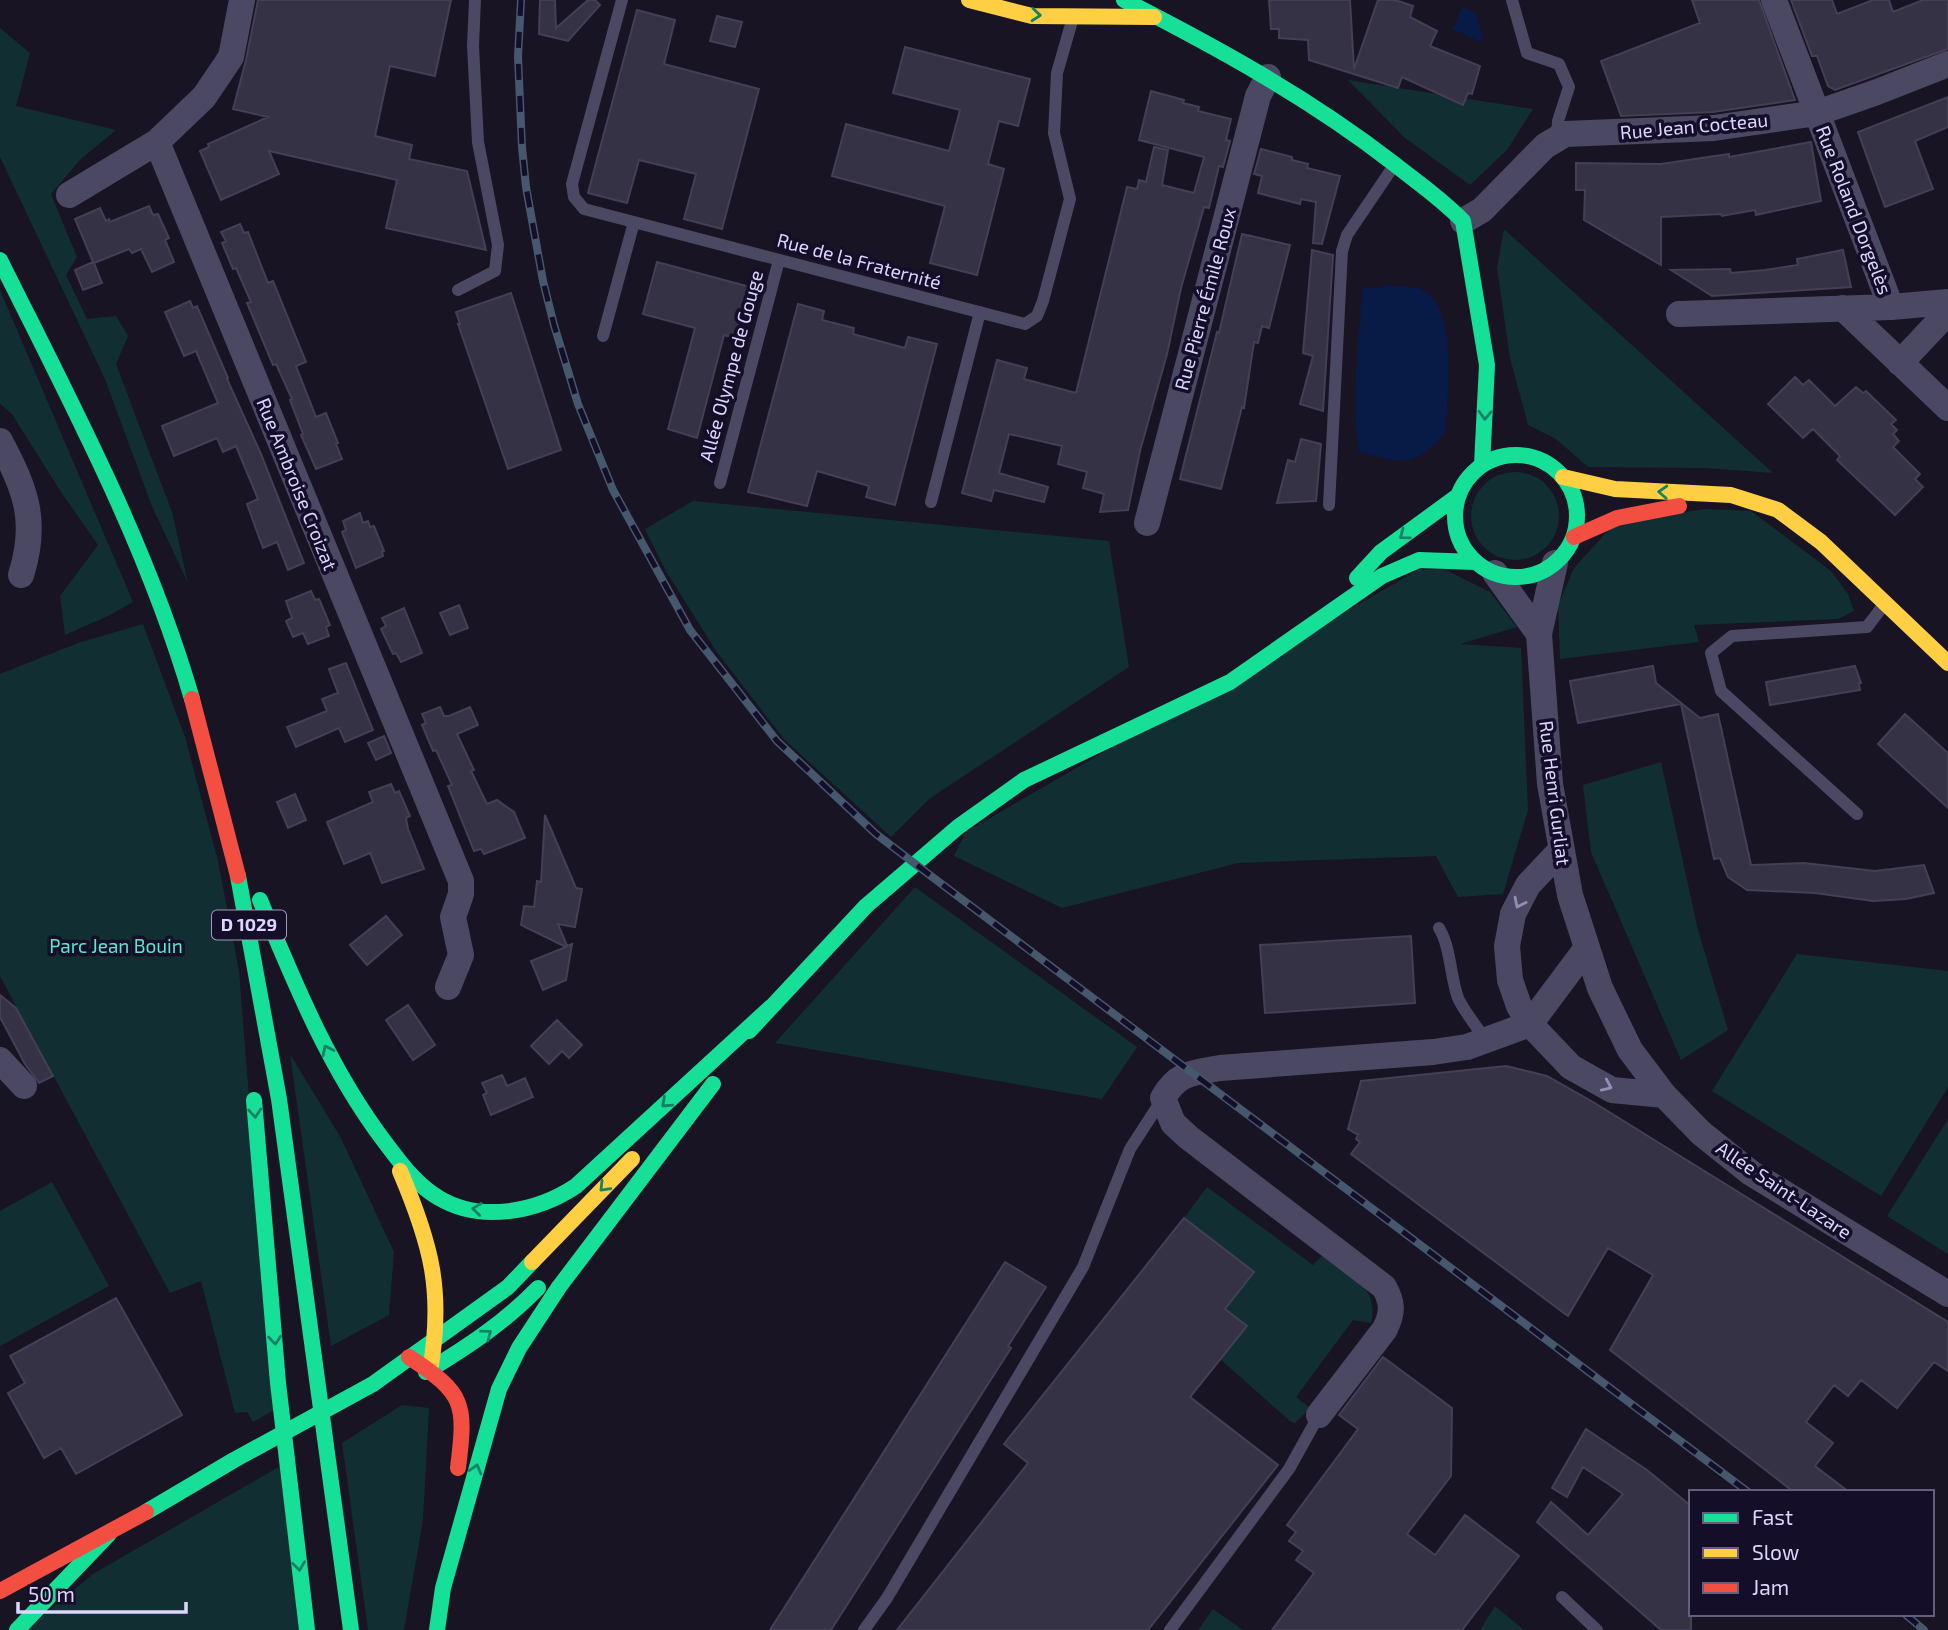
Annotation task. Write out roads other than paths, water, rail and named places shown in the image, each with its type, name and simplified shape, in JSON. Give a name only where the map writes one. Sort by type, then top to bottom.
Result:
[{"type":"main road","points":[[970,0],[1032,16],[1073,16],[1158,8]]},
{"type":"main road","points":[[1125,0],[1158,8],[1202,40],[1268,77],[1345,126],[1448,205],[1462,221],[1471,260],[1487,365],[1482,465]]},
{"type":"main road","name":"D 1029","points":[[0,260],[109,479],[149,572],[183,668],[223,814],[244,898],[279,1099],[351,1630]]},
{"type":"main road","points":[[1487,365],[1501,401]]},
{"type":"main road","points":[[1519,436],[1536,458]]},
{"type":"main road","points":[[0,1591],[110,1534],[234,1460],[373,1384],[508,1287],[653,1140],[771,1007],[866,906],[988,804],[1024,780],[1230,682],[1382,576],[1419,560],[1485,568],[1516,577],[1536,573],[1555,563],[1574,537],[1577,516],[1573,495],[1563,477],[1551,466],[1536,458],[1499,457],[1482,465],[1468,478],[1459,495],[1455,513],[1457,531],[1464,548],[1485,568]]},
{"type":"main road","points":[[1563,477],[1615,489],[1731,495],[1778,510],[1821,542],[1948,663]]},
{"type":"main road","points":[[1318,619],[1381,552],[1459,495]]},
{"type":"main road","points":[[1574,537],[1618,518],[1731,495]]},
{"type":"main road","points":[[223,814],[297,988],[349,1093],[370,1125],[418,1184],[450,1204],[491,1211],[514,1210],[538,1206],[559,1197],[605,1159],[771,1007]]},
{"type":"main road","points":[[244,898],[250,1034]]},
{"type":"main road","points":[[443,1588],[499,1390],[519,1348],[559,1287],[771,1007]]},
{"type":"main road","points":[[253,1087],[278,1383],[307,1630]]},
{"type":"main road","points":[[373,1384],[430,1371],[479,1340],[513,1314],[546,1280],[621,1192],[653,1140]]},
{"type":"main road","points":[[393,1153],[420,1216],[429,1245],[437,1290],[438,1337],[430,1371]]},
{"type":"main road","points":[[409,1357],[457,1395],[463,1406],[464,1422],[437,1630]]},
{"type":"main road","points":[[17,1630],[110,1534]]},
{"type":"street","points":[[69,195],[157,142],[204,97],[230,57],[242,0]]},
{"type":"street","name":"Rue Roland Dorgelès","points":[[1774,0],[1891,307]]},
{"type":"street","name":"Rue Jean Cocteau","points":[[1462,221],[1482,210],[1545,146],[1565,134],[1714,128],[1817,113],[1948,64]]},
{"type":"street","name":"Rue Pierre Émile Roux","points":[[1147,523],[1258,96],[1268,77]]},
{"type":"street","name":"Rue Ambroise Croizat","points":[[157,142],[461,881],[461,894],[453,917],[461,956],[448,987]]},
{"type":"street","name":"Rue Roland Dorgelès","points":[[1679,314],[1891,307],[1948,302]]},
{"type":"street","points":[[1843,308],[1948,408]]},
{"type":"street","points":[[1900,363],[1948,312]]},
{"type":"street","points":[[0,441],[13,465],[27,504],[29,549],[20,575]]},
{"type":"street","name":"Rue Henri Gurliat","points":[[1555,563],[1539,634],[1550,784],[1570,895],[1586,949]]},
{"type":"street","points":[[1485,568],[1539,634]]},
{"type":"street","points":[[1561,850],[1528,885],[1513,914],[1507,946],[1510,980],[1519,1006],[1530,1024],[1572,1067],[1612,1090],[1664,1095]]},
{"type":"street","points":[[1319,1415],[1385,1329],[1391,1315],[1392,1301],[1384,1287],[1188,1137],[1173,1123],[1163,1098],[1176,1079],[1191,1073],[1316,1059],[1433,1052],[1486,1041],[1530,1024],[1586,949]]},
{"type":"street","name":"Allée Saint-Lazare","points":[[1586,949],[1600,988],[1630,1050],[1664,1095],[1701,1133],[1751,1173],[1948,1294]]},
{"type":"street","points":[[0,1060],[24,1086]]},
{"type":"lane","points":[[458,290],[495,271],[498,245],[478,142],[473,46],[475,0]]},
{"type":"lane","name":"Rue de la Fraternité","points":[[622,0],[572,184],[574,197],[584,209],[1025,324],[1037,316],[1043,302],[1070,199],[1054,133],[1057,73],[1073,16]]},
{"type":"lane","points":[[1512,0],[1527,53],[1559,64],[1569,87],[1558,121],[1557,139]]},
{"type":"lane","points":[[1329,505],[1342,251],[1347,235],[1395,164]]},
{"type":"lane","points":[[603,336],[634,222]]},
{"type":"lane","name":"Allée Olympe de Gouge","points":[[720,483],[779,260]]},
{"type":"lane","points":[[931,502],[980,312]]},
{"type":"lane","points":[[1857,814],[1721,691],[1711,653],[1732,636],[1867,627],[1885,603]]},
{"type":"lane","points":[[1439,928],[1445,938],[1451,975],[1460,1003],[1486,1041]]},
{"type":"lane","points":[[864,1630],[887,1598],[1083,1268],[1130,1149],[1163,1098]]},
{"type":"lane","points":[[1170,1630],[1289,1469],[1319,1415]]},
{"type":"lane","points":[[1562,1597],[1597,1630]]},
{"type":"water","points":[[1463,7],[1476,13],[1484,43],[1452,29]]},
{"type":"water","points":[[1388,285],[1425,291],[1435,301],[1446,335],[1448,398],[1445,431],[1439,440],[1422,454],[1405,461],[1359,452],[1356,431],[1356,370],[1363,287]]},
{"type":"railway","points":[[521,0],[518,57],[526,187],[543,281],[578,404],[613,490],[690,630],[777,741],[876,834],[1745,1490]]},
{"type":"railway","points":[[1907,1616],[1924,1630]]},
{"type":"park label","name":"Parc Jean Bouin","points":[[116,946]]}]
